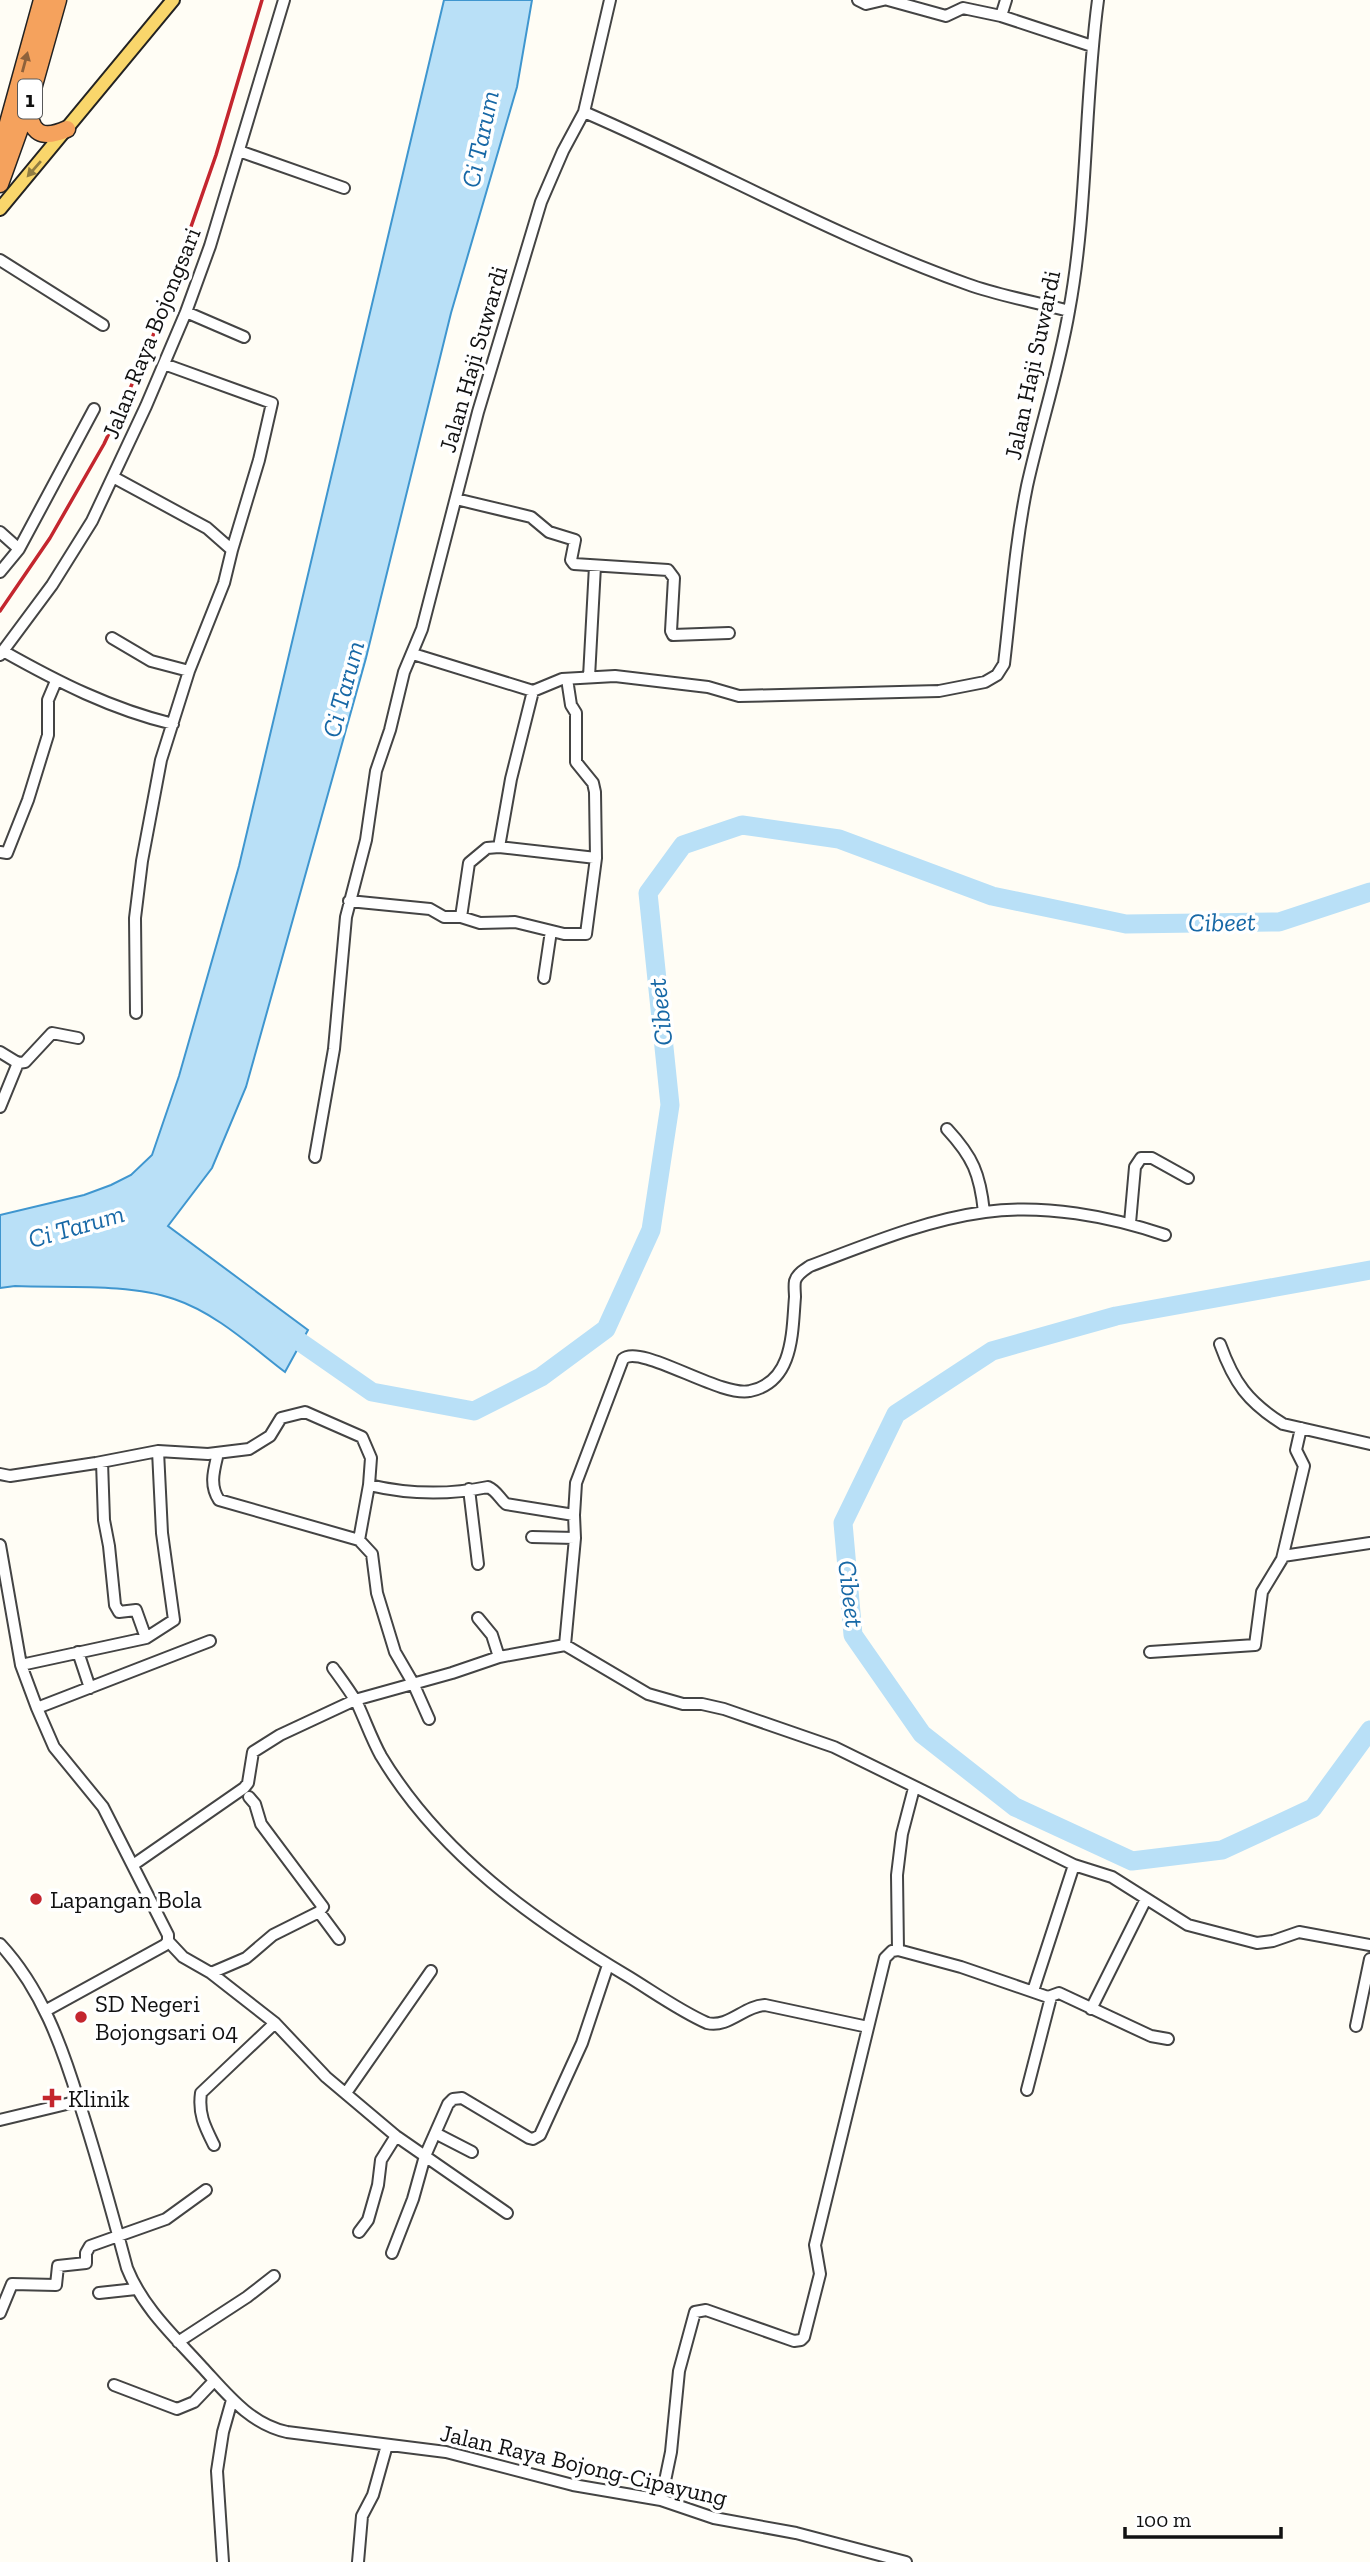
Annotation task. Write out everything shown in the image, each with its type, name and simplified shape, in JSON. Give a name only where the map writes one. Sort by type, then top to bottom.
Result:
[{"type":"highway","name":"1","points":[[1,145],[42,0]]},
{"type":"highway","name":"1","points":[[0,184],[29,103],[56,4]]},
{"type":"highway","points":[[29,103],[29,121],[38,132],[50,135],[67,129]]},
{"type":"main road","points":[[0,209],[173,0]]},
{"type":"street","name":"Jalan Raya Bojongsari","points":[[1,653],[69,558],[113,477],[164,364],[210,246],[284,0]]},
{"type":"street","name":"Jalan Haji Suwardi","points":[[315,1157],[334,1049],[343,939],[349,901],[366,840],[376,771],[390,730],[404,672],[422,629],[478,412],[541,202],[563,151],[584,112],[610,0]]},
{"type":"street","points":[[858,0],[866,4],[885,0],[946,16],[963,8],[1001,16],[1092,46]]},
{"type":"street","points":[[1001,16],[1006,0]]},
{"type":"street","name":"Jalan Haji Suwardi","points":[[533,691],[567,678],[615,676],[708,687],[739,696],[939,691],[985,682],[997,675],[1004,664],[1027,486],[1069,311],[1087,142],[1092,46],[1098,0]]},
{"type":"street","points":[[584,112],[902,258],[969,285],[1069,311]]},
{"type":"street","points":[[239,151],[344,188]]},
{"type":"street","points":[[0,260],[103,325]]},
{"type":"street","points":[[186,312],[244,337]]},
{"type":"street","points":[[136,1013],[135,918],[161,760],[189,671],[224,583],[259,460],[272,403],[164,364]]},
{"type":"street","points":[[0,572],[19,549],[94,409]]},
{"type":"street","points":[[113,477],[206,528],[232,550]]},
{"type":"street","points":[[456,499],[531,517],[549,532],[575,540],[571,561],[574,564],[668,570],[674,578],[673,635],[729,632]]},
{"type":"street","points":[[0,532],[19,549]]},
{"type":"street","points":[[589,677],[596,566]]},
{"type":"street","points":[[112,638],[151,661],[189,671]]},
{"type":"street","points":[[1,653],[56,681],[135,715],[173,724]]},
{"type":"street","points":[[413,654],[533,691],[511,779],[499,847]]},
{"type":"street","points":[[349,901],[430,909],[444,916],[480,922],[514,922],[564,934],[586,934],[596,858],[595,787],[576,762],[576,713],[571,705],[567,678]]},
{"type":"street","points":[[0,852],[7,852],[28,800],[48,735],[48,700],[56,681]]},
{"type":"street","points":[[461,917],[470,863],[487,848],[596,858]]},
{"type":"street","points":[[544,978],[551,931]]},
{"type":"street","points":[[0,1107],[18,1063],[29,1059],[52,1033],[78,1038]]},
{"type":"street","points":[[0,1052],[18,1063]]},
{"type":"street","points":[[947,1129],[969,1154],[981,1179],[984,1212]]},
{"type":"street","points":[[1129,1223],[1135,1167],[1141,1158],[1152,1158],[1188,1178]]},
{"type":"street","points":[[565,1645],[575,1538],[576,1483],[623,1359],[627,1356],[632,1354],[740,1392],[751,1391],[770,1381],[788,1359],[795,1281],[800,1273],[810,1266],[898,1233],[984,1212],[1033,1209],[1129,1223],[1165,1235]]},
{"type":"street","points":[[1220,1344],[1230,1373],[1241,1388],[1273,1418],[1283,1424],[1370,1444]]},
{"type":"street","points":[[0,1474],[10,1476],[158,1451],[218,1453],[248,1449],[270,1436],[281,1418],[304,1412],[362,1437],[371,1458],[359,1539]]},
{"type":"street","points":[[1150,1652],[1255,1645],[1262,1592],[1283,1556],[1304,1466],[1296,1450],[1301,1428]]},
{"type":"street","points":[[21,1665],[146,1638],[174,1620],[162,1533],[158,1451]]},
{"type":"street","points":[[218,1453],[213,1476],[214,1493],[219,1500],[359,1539],[372,1554],[377,1594],[391,1641],[429,1719]]},
{"type":"street","points":[[102,1462],[104,1520],[116,1605],[119,1612],[136,1610],[146,1638]]},
{"type":"street","points":[[369,1485],[389,1490],[435,1492],[488,1487],[495,1490],[500,1500],[506,1504],[574,1516]]},
{"type":"street","points":[[469,1489],[478,1564]]},
{"type":"street","points":[[532,1538],[575,1538]]},
{"type":"street","points":[[1283,1556],[1370,1543]]},
{"type":"street","points":[[0,1545],[21,1665],[37,1707],[54,1747],[103,1807],[168,1935],[168,1941],[183,1957],[211,1973],[275,2023],[314,2066],[396,2136],[507,2213]]},
{"type":"street","points":[[478,1618],[492,1635],[499,1657]]},
{"type":"street","points":[[37,1707],[210,1641]]},
{"type":"street","points":[[133,1865],[244,1788],[249,1777],[251,1756],[257,1747],[355,1700],[499,1657],[565,1645],[648,1694],[683,1704],[702,1704],[724,1709],[834,1747],[1074,1865],[1112,1877],[1188,1925],[1201,1930],[1257,1943],[1273,1941],[1299,1932],[1370,1945]]},
{"type":"street","points":[[78,1652],[90,1688]]},
{"type":"street","points":[[333,1668],[355,1700],[381,1756],[452,1846],[507,1896],[608,1965],[707,2023],[719,2024],[754,2007],[765,2005],[868,2027]]},
{"type":"street","points":[[898,1950],[897,1875],[902,1834],[914,1788]]},
{"type":"street","points":[[211,1973],[246,1958],[273,1935],[323,1908],[261,1824],[255,1804],[249,1797]]},
{"type":"street","points":[[1033,1992],[1074,1865]]},
{"type":"street","points":[[1091,2009],[1146,1899]]},
{"type":"street","points":[[319,1912],[339,1939]]},
{"type":"street","points":[[44,2011],[168,1941]]},
{"type":"street","name":"Jalan Raya Bojong-Cipayung","points":[[0,1944],[22,1972],[64,2054],[127,2268],[136,2289],[178,2342],[232,2400],[257,2421],[274,2429],[446,2452],[573,2485],[661,2500],[714,2518],[796,2533],[906,2562]]},
{"type":"street","points":[[661,2500],[671,2452],[679,2371],[695,2312],[706,2310],[796,2341],[804,2337],[820,2274],[815,2245],[885,1958],[892,1951],[898,1950],[961,1967],[1051,1997],[1059,1993],[1151,2036],[1168,2039]]},
{"type":"street","points":[[1356,2026],[1370,1959]]},
{"type":"street","points":[[392,2253],[413,2199],[425,2157],[448,2104],[457,2097],[529,2138],[540,2135],[582,2043],[608,1965]]},
{"type":"street","points":[[345,2093],[431,1971]]},
{"type":"street","points":[[1027,2090],[1051,1997]]},
{"type":"street","points":[[214,2145],[202,2122],[199,2108],[201,2093],[275,2023]]},
{"type":"street","points":[[0,2120],[79,2101]]},
{"type":"street","points":[[437,2134],[472,2152]]},
{"type":"street","points":[[359,2232],[368,2220],[378,2185],[381,2160],[396,2136]]},
{"type":"street","points":[[1,2308],[12,2284],[56,2285],[58,2266],[86,2263],[86,2253],[90,2246],[119,2238],[177,2213],[206,2190]]},
{"type":"street","points":[[178,2342],[274,2276]]},
{"type":"street","points":[[99,2293],[136,2289]]},
{"type":"street","points":[[114,2385],[177,2409],[194,2402],[214,2381]]},
{"type":"street","points":[[223,2562],[217,2471],[223,2432],[232,2400]]},
{"type":"street","points":[[358,2562],[362,2516],[373,2495],[387,2445]]},
{"type":"water","name":"Ci Tarum","points":[[444,0],[532,0],[517,87],[451,313],[366,658],[246,1087],[212,1168],[168,1226],[308,1330],[285,1372],[219,1321],[174,1299],[117,1288],[0,1288],[0,1215],[84,1195],[111,1185],[131,1175],[152,1155],[179,1076],[239,866]]},
{"type":"waterway","name":"Cibeet","points":[[280,1328],[372,1392],[474,1411],[541,1377],[606,1329],[651,1230],[670,1105],[648,893],[683,845],[742,825],[839,839],[992,896],[1126,924],[1279,922],[1370,892]]},
{"type":"waterway","name":"Cibeet","points":[[1370,1270],[1116,1316],[992,1351],[896,1414],[843,1523],[853,1635],[922,1734],[1015,1807],[1132,1861],[1222,1850],[1313,1808],[1370,1730]]},
{"type":"railway","points":[[0,611],[50,538],[104,444],[148,350],[216,155],[262,0]]},
{"type":"place","name":"Lapangan Bola","points":[[36,1899]]},
{"type":"place","name":"SD Negeri Bojongsari 04","points":[[81,2017]]},
{"type":"place","name":"Klinik","points":[[52,2098]]}]
